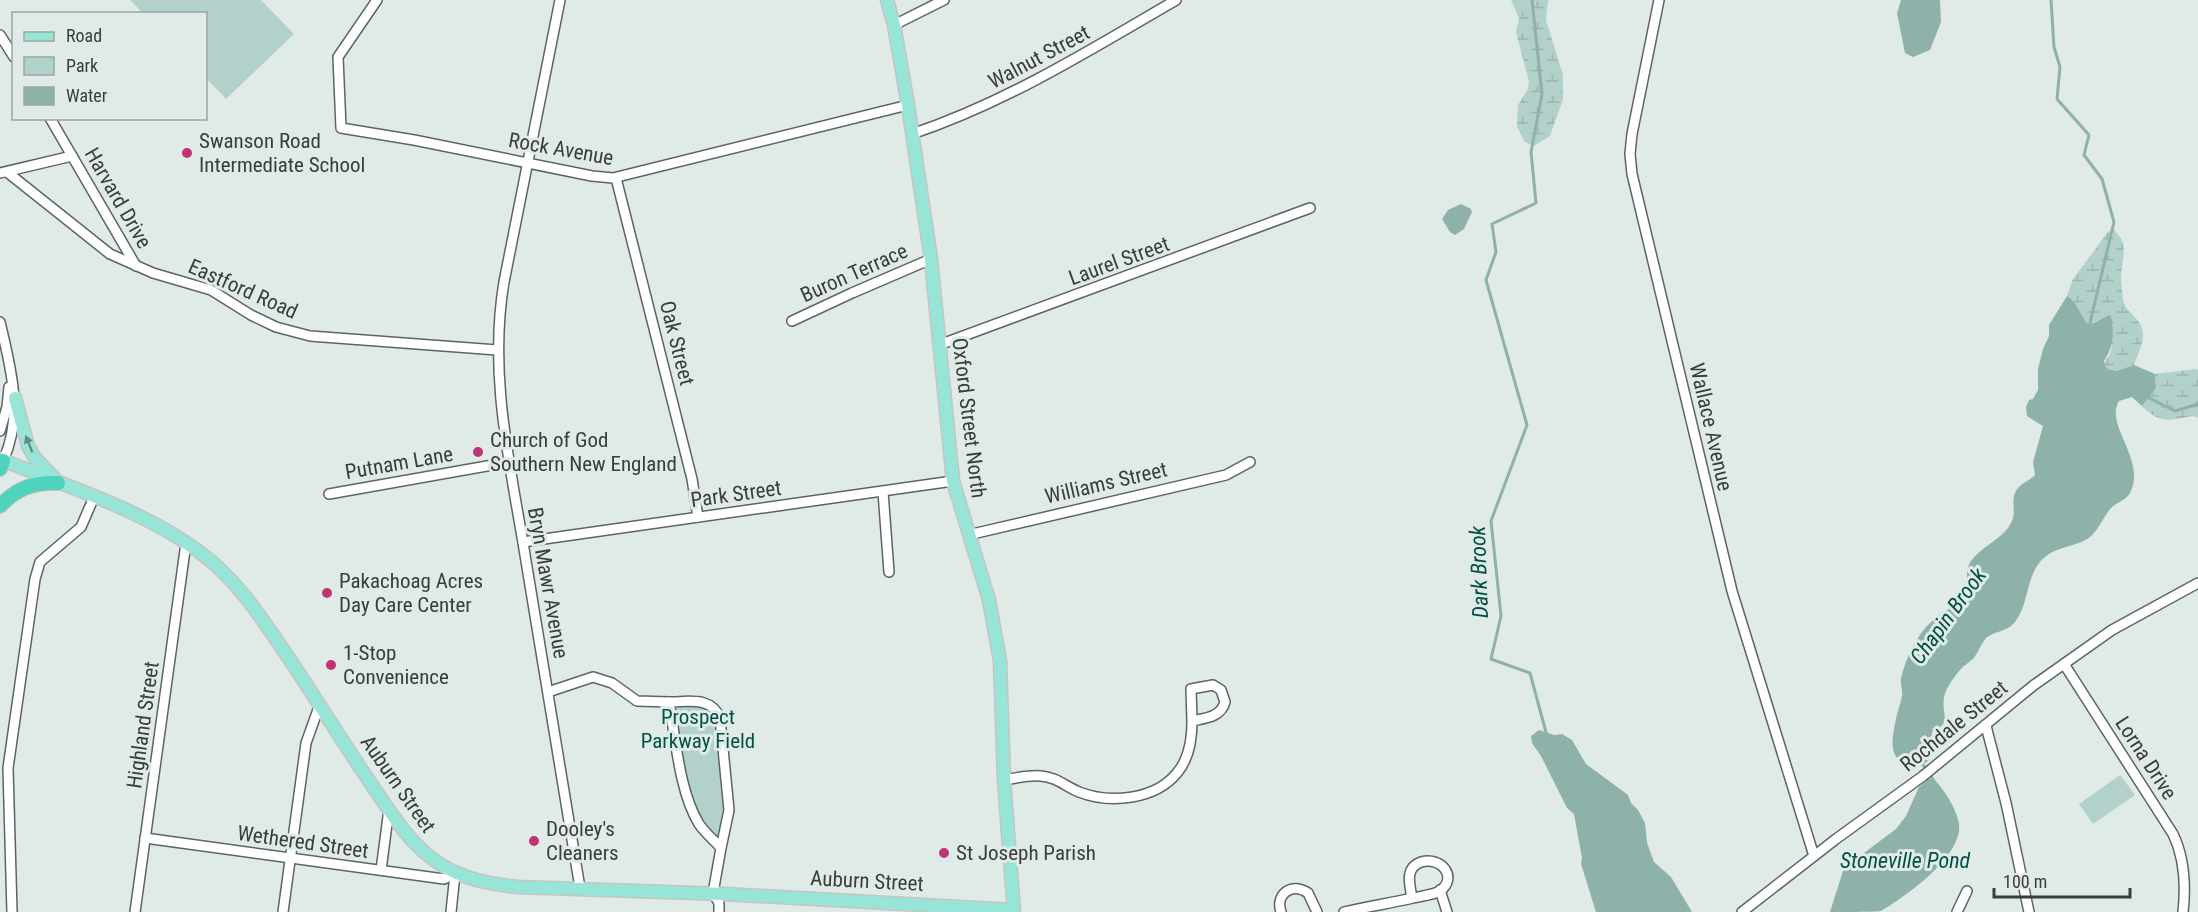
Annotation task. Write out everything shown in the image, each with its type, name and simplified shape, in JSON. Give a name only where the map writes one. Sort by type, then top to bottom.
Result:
[{"type":"highway","points":[[0,506],[30,485],[39,482],[58,483]]},
{"type":"main road","name":"Oxford Street North","points":[[888,0],[908,105],[931,259],[953,481],[988,600],[1000,661],[1004,780],[1013,911]]},
{"type":"main road","points":[[15,398],[28,446],[35,458],[58,483]]},
{"type":"main road","name":"Auburn Street","points":[[1,463],[58,483],[145,519],[186,543],[216,566],[242,593],[320,704],[405,832],[423,852],[455,873],[478,882],[499,885],[713,893],[1013,911]]},
{"type":"street","name":"Rock Avenue","points":[[377,0],[338,57],[341,128],[592,176],[616,178],[908,105]]},
{"type":"street","name":"Bryn Mawr Avenue","points":[[561,0],[502,298],[497,350],[501,411],[580,888]]},
{"type":"street","points":[[894,25],[944,0]]},
{"type":"street","name":"Walnut Street","points":[[912,134],[1015,92],[1176,0]]},
{"type":"street","name":"Wallace Avenue","points":[[1659,0],[1632,134],[1630,154],[1632,174],[1732,591],[1814,856]]},
{"type":"street","points":[[0,35],[12,54]]},
{"type":"street","name":"Harvard Drive","points":[[51,120],[136,266]]},
{"type":"street","points":[[3,172],[72,156]]},
{"type":"street","name":"Eastford Road","points":[[3,172],[117,258],[153,273],[211,290],[259,319],[294,332],[310,336],[497,350]]},
{"type":"street","name":"Oak Street","points":[[616,178],[692,479],[698,518]]},
{"type":"street","name":"Laurel Street","points":[[939,345],[1310,208]]},
{"type":"street","name":"Buron Terrace","points":[[792,321],[931,259]]},
{"type":"street","points":[[0,322],[15,398],[11,445],[1,463]]},
{"type":"street","points":[[0,430],[9,397],[4,340]]},
{"type":"street","name":"Putnam Lane","points":[[329,494],[510,462]]},
{"type":"street","name":"Williams Street","points":[[968,535],[1226,475],[1250,462]]},
{"type":"street","name":"Park Street","points":[[523,542],[953,481]]},
{"type":"street","points":[[883,492],[889,573]]},
{"type":"street","points":[[12,912],[8,768],[35,579],[40,562],[81,527],[94,497]]},
{"type":"street","name":"Highland Street","points":[[135,912],[186,543]]},
{"type":"street","name":"Rochdale Street","points":[[1742,912],[1923,776],[2010,704],[2064,664],[2112,630],[2198,583]]},
{"type":"street","name":"Lorna Drive","points":[[2064,664],[2176,841],[2184,873],[2183,912]]},
{"type":"street","points":[[548,692],[593,677],[612,683],[637,701],[706,703],[715,708],[720,717],[729,808],[713,893],[719,903],[719,912]]},
{"type":"street","points":[[1004,780],[1040,776],[1055,779],[1078,792],[1096,796],[1118,798],[1144,794],[1168,782],[1177,773],[1189,749],[1192,721],[1191,690],[1207,686],[1218,687],[1225,698],[1221,711],[1211,717],[1192,721]]},
{"type":"street","points":[[669,702],[684,783],[691,804],[701,826],[721,848]]},
{"type":"street","points":[[283,912],[306,743],[320,704]]},
{"type":"street","points":[[1986,726],[2006,803],[2029,912]]},
{"type":"street","points":[[381,870],[389,809]]},
{"type":"street","name":"Wethered Street","points":[[145,838],[444,879],[455,873]]},
{"type":"street","points":[[1344,912],[1412,898],[1440,890],[1446,882],[1445,869],[1434,861],[1422,862],[1413,867],[1408,880],[1412,898]]},
{"type":"street","points":[[451,912],[455,873]]},
{"type":"street","points":[[1281,912],[1280,898],[1287,890],[1294,888],[1308,893],[1317,912]]},
{"type":"street","points":[[1440,890],[1447,912]]},
{"type":"street","points":[[1957,912],[1967,891]]},
{"type":"green space","points":[[130,0],[261,0],[294,34],[226,99],[207,79],[207,12],[142,12]]},
{"type":"green space","points":[[1511,0],[1548,0],[1546,20],[1563,75],[1563,99],[1550,136],[1534,146],[1525,142],[1517,127],[1518,105],[1528,89],[1529,81],[1516,32],[1519,18]]},
{"type":"green space","points":[[2113,229],[2121,238],[2124,247],[2121,275],[2123,300],[2127,309],[2140,324],[2143,335],[2134,365],[2116,371],[2107,369],[2105,363],[2112,347],[2109,315],[2088,324],[2073,301],[2067,296],[2073,279],[2108,232]]},
{"type":"green space","points":[[2198,370],[2198,418],[2193,416],[2171,420],[2160,419],[2142,406],[2156,388],[2155,374]]},
{"type":"green space","name":"Prospect Parkway Field","points":[[669,702],[689,702],[717,711],[729,814],[721,848],[691,804]]},
{"type":"green space","points":[[2120,775],[2135,795],[2093,824],[2079,804]]},
{"type":"water","points":[[1901,0],[1940,0],[1941,22],[1930,50],[1913,57],[1905,53],[1897,13]]},
{"type":"water","points":[[1461,204],[1471,209],[1472,212],[1464,229],[1455,235],[1450,232],[1442,219],[1448,210]]},
{"type":"water","points":[[2067,296],[2073,301],[2088,324],[2111,316],[2112,339],[2110,350],[2104,361],[2107,369],[2116,371],[2134,365],[2155,374],[2156,388],[2142,406],[2132,397],[2119,401],[2116,410],[2120,432],[2133,468],[2134,481],[2130,493],[2112,507],[2091,536],[2082,542],[2049,554],[2039,564],[2031,580],[2023,607],[2014,623],[1986,638],[1974,658],[1962,668],[1948,686],[1943,703],[1945,718],[1942,725],[1932,732],[1932,751],[1929,760],[1920,766],[1908,765],[1895,755],[1893,742],[1893,732],[1902,696],[1901,678],[1906,663],[1916,641],[1926,628],[1963,596],[1967,570],[1971,561],[2008,528],[2014,513],[2015,493],[2035,475],[2033,462],[2043,426],[2027,416],[2026,407],[2038,390],[2038,369],[2049,336],[2049,325]]},
{"type":"water","points":[[1539,730],[1554,735],[1562,734],[1572,740],[1586,764],[1628,795],[1645,823],[1647,843],[1654,862],[1671,877],[1692,912],[1596,912],[1581,864],[1582,858],[1574,814],[1567,808],[1532,743],[1531,736]]},
{"type":"water","name":"Stoneville Pond","points":[[1929,779],[1934,779],[1956,812],[1959,824],[1958,836],[1952,849],[1917,886],[1881,911],[1830,912],[1844,868],[1896,829],[1906,816],[1919,787]]},
{"type":"waterway","name":"Dark Brook","points":[[1532,0],[1542,94],[1531,152],[1536,203],[1492,224],[1496,252],[1486,280],[1527,425],[1491,521],[1501,616],[1491,659],[1530,673],[1547,736]]},
{"type":"waterway","name":"Chapin Brook","points":[[2051,0],[2054,47],[2060,67],[2057,99],[2089,135],[2084,155],[2102,179],[2114,222],[2089,327]]},
{"type":"waterway","name":"Chapin Brook","points":[[2147,397],[2175,411],[2198,404]]},
{"type":"waterway","name":"Chapin Brook","points":[[1921,762],[1934,781]]},
{"type":"place","name":"Swanson Road Intermediate School","points":[[187,153]]},
{"type":"place","name":"Church of God Southern New England","points":[[478,452]]},
{"type":"place","name":"Pakachoag Acres Day Care Center","points":[[327,593]]},
{"type":"place","name":"1-Stop Convenience","points":[[331,665]]},
{"type":"place","name":"Dooley's Cleaners","points":[[534,841]]},
{"type":"place","name":"St Joseph Parish","points":[[944,853]]}]
